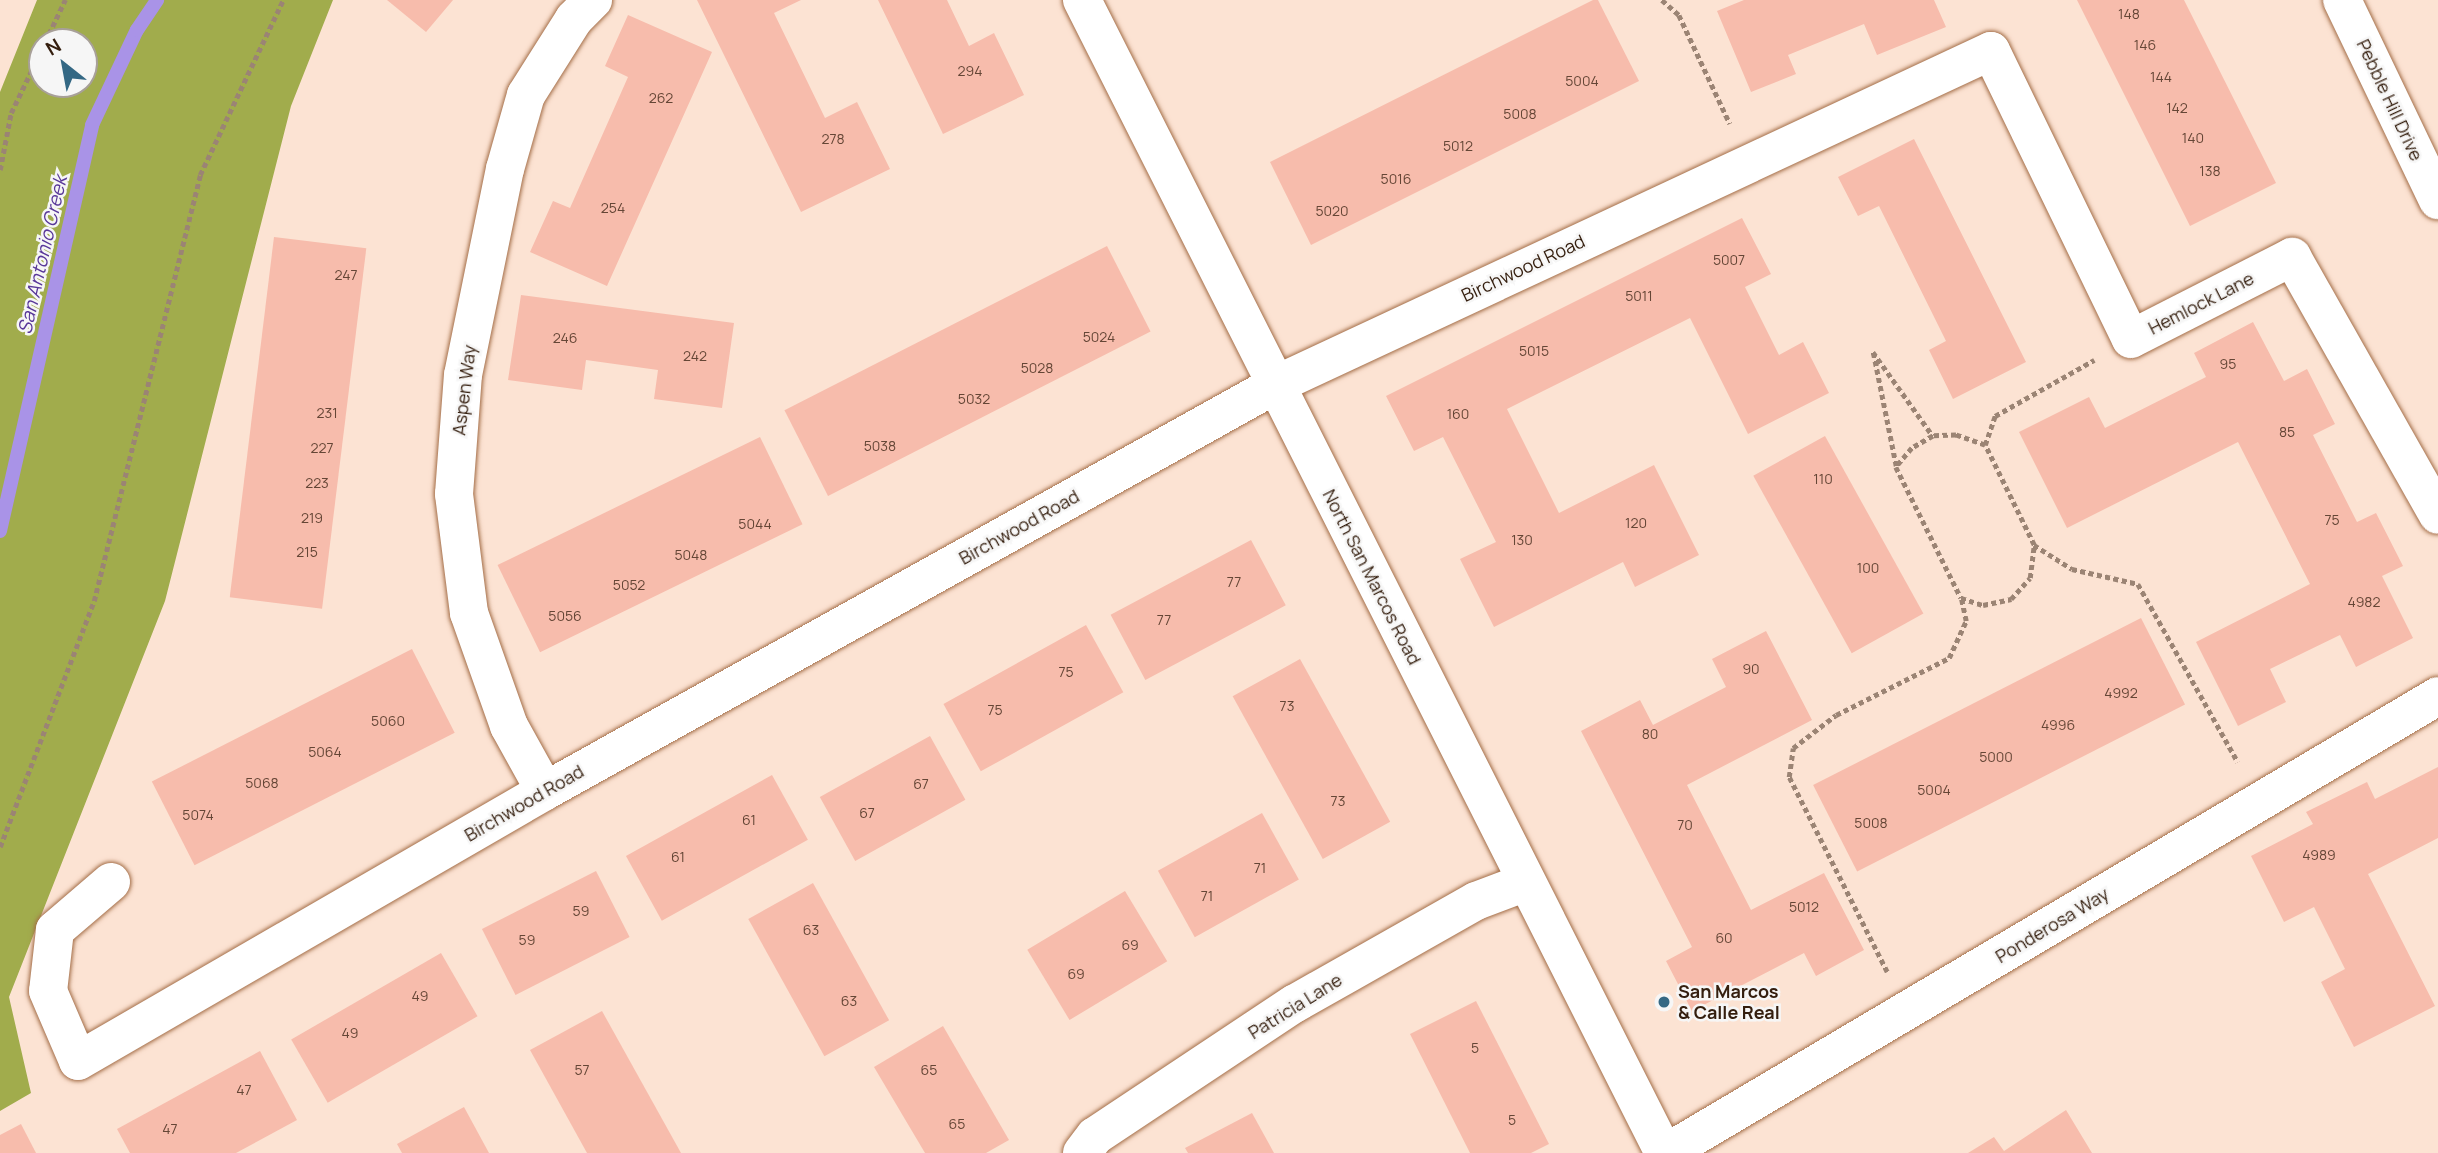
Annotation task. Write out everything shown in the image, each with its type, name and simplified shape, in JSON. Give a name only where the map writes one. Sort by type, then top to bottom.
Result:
[{"type":"street","name":"Aspen Way","points":[[545,791],[509,726],[469,613],[454,494],[463,375],[505,169],[526,95],[574,19],[593,0]]},
{"type":"street","name":"North San Marcos Road","points":[[1082,0],[1524,883],[1665,1153]]},
{"type":"street","name":"Pebble Hill Drive","points":[[2342,0],[2438,200]]},
{"type":"street","name":"Birchwood Road","points":[[111,882],[55,930],[48,991],[78,1061],[545,791],[1275,385],[1991,51]]},
{"type":"street","name":"Hemlock Lane","points":[[1991,51],[2131,339],[2292,257],[2438,515]]},
{"type":"street","name":"Ponderosa Way","points":[[1665,1153],[2438,696]]},
{"type":"street","name":"Patricia Lane","points":[[1082,1153],[1095,1136],[1294,1004],[1476,901],[1524,883]]},
{"type":"path","points":[[52,28],[65,0]]},
{"type":"path","points":[[0,847],[94,601],[200,175],[283,0]]},
{"type":"path","points":[[1662,0],[1679,15],[1749,164]]},
{"type":"path","points":[[0,170],[11,113],[28,78]]},
{"type":"path","points":[[2131,339],[1995,416],[1985,445],[2034,545],[2072,569],[2138,584],[2260,802]]},
{"type":"path","points":[[1906,1011],[1789,777],[1793,748],[1836,715],[1949,658],[1966,621],[1961,598],[1896,467],[1873,352],[1933,436]]},
{"type":"path","points":[[1896,467],[1912,448],[1933,436],[1956,436],[1985,445]]},
{"type":"path","points":[[1961,598],[1983,605],[2011,599],[2030,578],[2034,545]]},
{"type":"green space","points":[[37,0],[333,0],[291,106],[165,601],[9,997],[31,1093],[0,1111],[0,92]]},
{"type":"building","points":[[387,0],[453,0],[426,32]]},
{"type":"building","points":[[697,0],[801,0],[774,13],[825,118],[857,102],[890,169],[801,212]]},
{"type":"building","points":[[878,0],[947,0],[969,46],[994,33],[1024,95],[943,134]]},
{"type":"building","points":[[1593,0],[1598,0],[1639,81],[1311,245],[1270,162]]},
{"type":"building","points":[[1744,0],[1934,0],[1946,27],[1877,55],[1864,24],[1788,55],[1796,74],[1751,92],[1717,11]]},
{"type":"building","points":[[2077,0],[2184,0],[2276,183],[2190,226]]},
{"type":"building","points":[[628,15],[712,52],[607,286],[530,252],[553,201],[570,208],[628,77],[605,66]]},
{"type":"building","points":[[1914,139],[2026,362],[1953,399],[1929,350],[1946,341],[1879,206],[1858,216],[1838,177]]},
{"type":"building","points":[[1742,218],[1771,274],[1745,287],[1779,355],[1803,342],[1829,393],[1748,434],[1690,318],[1507,409],[1559,513],[1654,465],[1699,555],[1635,587],[1623,562],[1494,627],[1460,559],[1496,542],[1443,437],[1414,451],[1386,396]]},
{"type":"building","points":[[274,237],[366,248],[322,609],[230,597]]},
{"type":"building","points":[[1107,246],[1151,332],[828,496],[784,410]]},
{"type":"building","points":[[521,295],[734,323],[722,408],[654,399],[658,370],[586,360],[582,390],[508,380]]},
{"type":"building","points":[[2253,322],[2284,381],[2307,369],[2335,424],[2313,435],[2357,522],[2376,513],[2403,566],[2382,576],[2413,638],[2356,667],[2340,635],[2270,669],[2286,702],[2238,726],[2196,642],[2310,584],[2238,442],[2067,528],[2019,432],[2089,397],[2105,428],[2206,377],[2194,353]]},
{"type":"building","points":[[1825,436],[1923,614],[1852,653],[1753,476]]},
{"type":"building","points":[[760,437],[803,524],[540,652],[498,565]]},
{"type":"building","points":[[1251,540],[1286,605],[1145,680],[1111,615]]},
{"type":"building","points":[[2141,618],[2185,704],[1857,871],[1813,785]]},
{"type":"building","points":[[1086,625],[1123,692],[981,771],[943,704]]},
{"type":"building","points":[[1766,631],[1812,720],[1687,785],[1751,910],[1824,873],[1864,950],[1816,976],[1804,953],[1692,1011],[1666,961],[1692,947],[1581,731],[1640,700],[1653,725],[1726,687],[1712,659]]},
{"type":"building","points":[[412,649],[455,733],[195,865],[152,782]]},
{"type":"building","points":[[1300,659],[1390,822],[1323,859],[1233,696]]},
{"type":"building","points":[[930,736],[965,800],[855,861],[820,797]]},
{"type":"building","points":[[2438,767],[2438,838],[2368,874],[2435,1006],[2354,1047],[2321,982],[2345,969],[2314,907],[2284,922],[2251,856],[2313,824],[2306,812],[2367,782],[2375,799]]},
{"type":"building","points":[[772,775],[808,840],[662,921],[626,856]]},
{"type":"building","points":[[1262,813],[1299,879],[1195,937],[1158,871]]},
{"type":"building","points":[[596,871],[630,937],[516,995],[482,929]]},
{"type":"building","points":[[813,883],[889,1020],[824,1056],[748,919]]},
{"type":"building","points":[[1125,891],[1167,961],[1070,1020],[1027,950]]},
{"type":"building","points":[[441,953],[478,1016],[328,1103],[291,1040]]},
{"type":"building","points":[[1476,1001],[1549,1144],[1531,1153],[1470,1153],[1410,1034]]},
{"type":"building","points":[[602,1011],[681,1153],[587,1153],[530,1050]]},
{"type":"building","points":[[943,1026],[1009,1140],[986,1153],[925,1153],[874,1067]]},
{"type":"building","points":[[260,1051],[297,1120],[236,1153],[130,1153],[117,1129]]},
{"type":"building","points":[[464,1107],[489,1153],[402,1153],[397,1144]]},
{"type":"building","points":[[2066,1110],[2092,1153],[1968,1153],[1994,1137],[2004,1151]]},
{"type":"building","points":[[1252,1113],[1274,1153],[1188,1153],[1185,1148]]},
{"type":"building","points":[[21,1124],[36,1153],[0,1153],[0,1135]]},
{"type":"waterway","name":"San Antonio Creek","points":[[0,531],[92,125],[137,30],[157,0]]},
{"type":"place","name":"San Marcos & Calle Real","points":[[1664,1002]]}]
